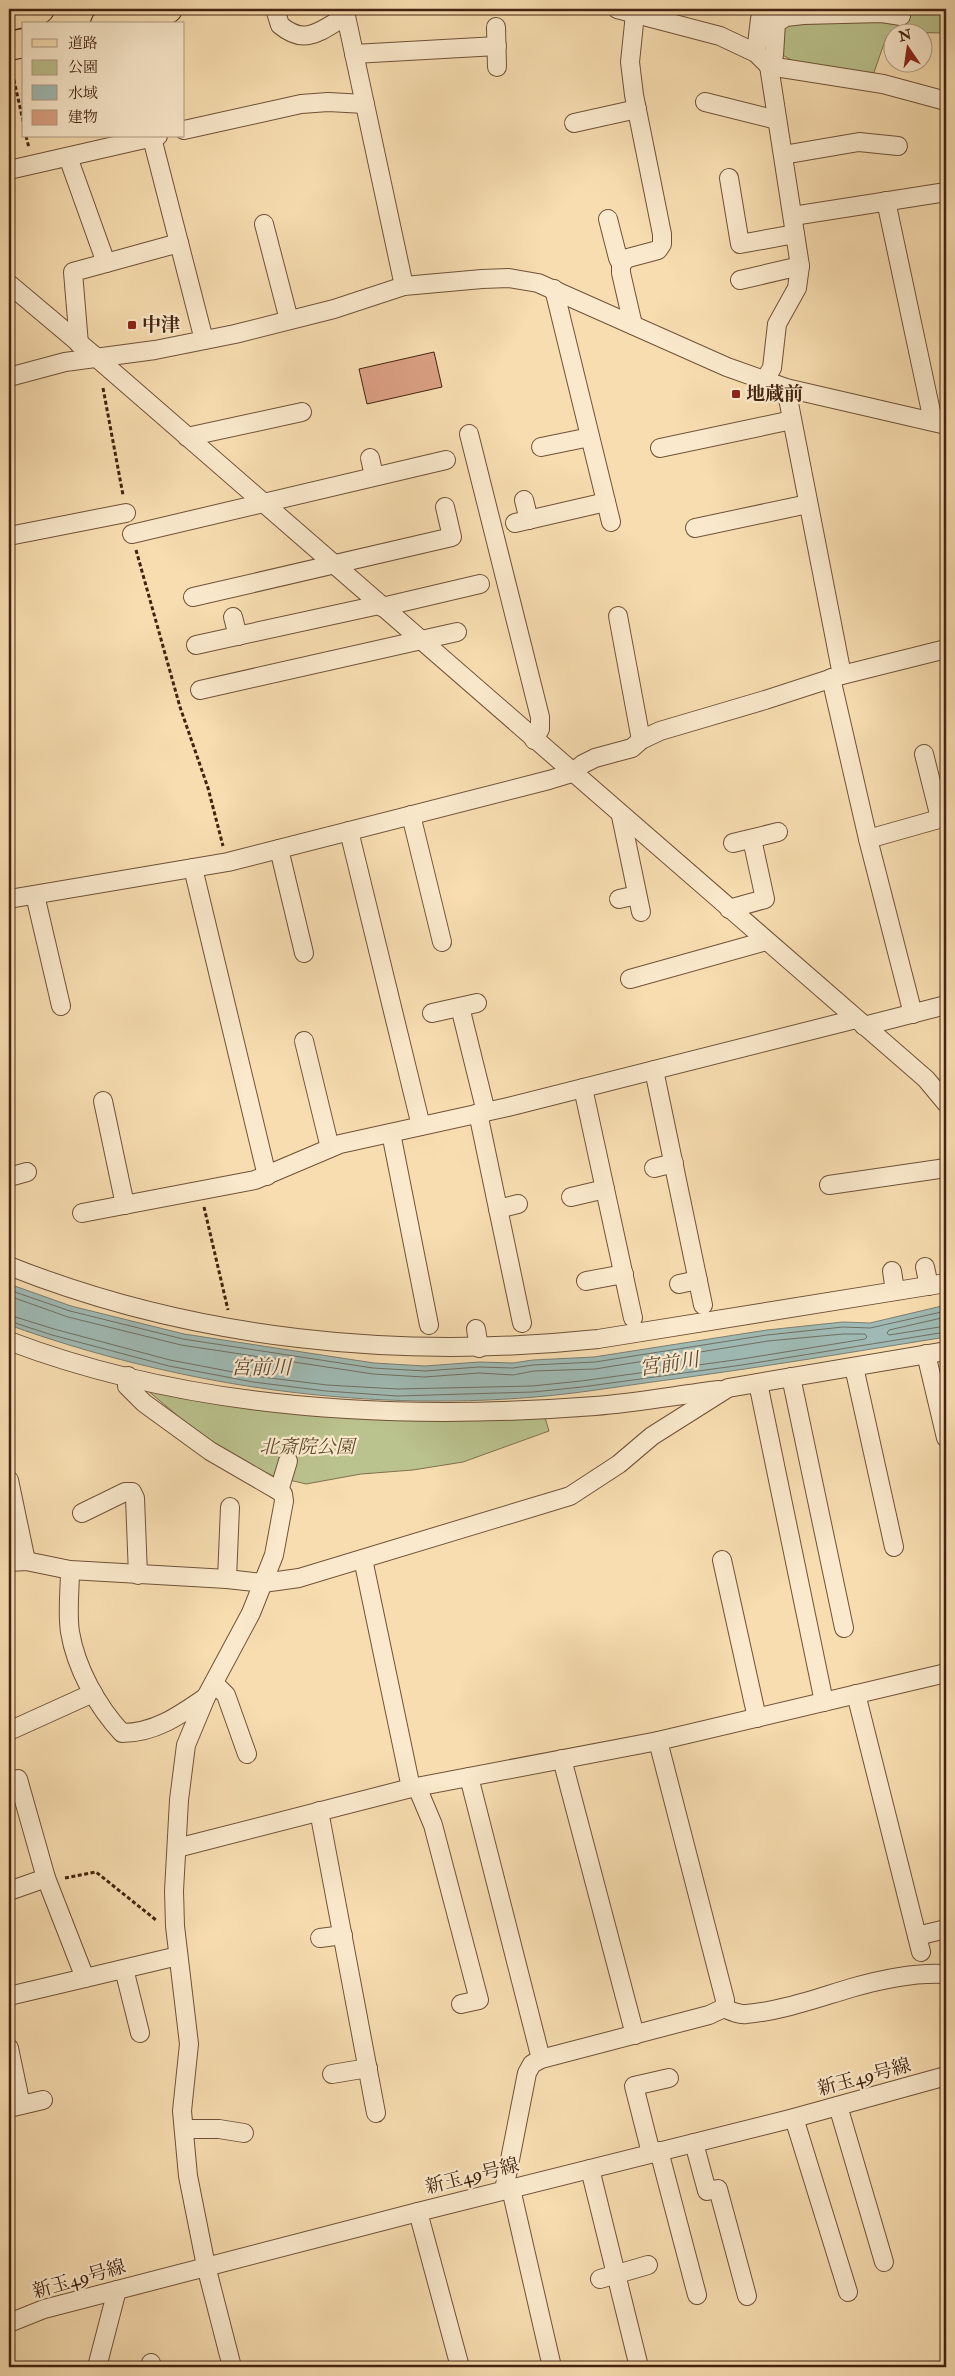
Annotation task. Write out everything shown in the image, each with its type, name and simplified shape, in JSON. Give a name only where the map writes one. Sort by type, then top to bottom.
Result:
[{"type":"main road","points":[[9,16],[40,9]]},
{"type":"main road","points":[[113,22],[168,9]]},
{"type":"main road","points":[[10,57],[22,45]]},
{"type":"street","points":[[275,9],[280,25],[298,37],[311,36],[353,12],[354,54],[404,286]]},
{"type":"street","points":[[617,9],[720,36],[756,52],[769,66],[884,84],[946,101]]},
{"type":"street","points":[[756,52],[760,19],[765,9]]},
{"type":"street","points":[[765,379],[772,368],[777,324],[797,288],[800,266],[769,66],[774,55],[776,23],[786,17],[882,13],[901,16]]},
{"type":"street","points":[[621,264],[628,258],[658,250],[662,244],[662,234],[637,109],[630,62],[635,14]]},
{"type":"street","points":[[496,27],[497,67]]},
{"type":"street","points":[[354,54],[496,46]]},
{"type":"street","points":[[185,130],[301,104],[328,102],[365,104]]},
{"type":"street","points":[[705,102],[777,120]]},
{"type":"street","points":[[574,123],[637,109]]},
{"type":"street","points":[[9,170],[151,138]]},
{"type":"street","points":[[155,138],[179,243],[204,340]]},
{"type":"street","points":[[783,155],[859,142],[898,146]]},
{"type":"street","points":[[68,157],[106,263]]},
{"type":"street","points":[[729,178],[740,244],[795,234]]},
{"type":"street","points":[[793,216],[946,192]]},
{"type":"street","points":[[9,377],[66,362],[204,340],[334,309],[404,286],[510,278],[538,283],[554,289],[727,367],[786,388],[939,423],[886,201]]},
{"type":"street","points":[[608,219],[621,264],[621,273],[633,325]]},
{"type":"street","points":[[264,224],[289,320]]},
{"type":"street","points":[[79,344],[73,272],[179,243]]},
{"type":"street","points":[[740,280],[800,266]]},
{"type":"street","points":[[9,284],[97,358],[621,816],[926,1078],[946,1103]]},
{"type":"street","points":[[554,289],[611,522]]},
{"type":"street","points":[[786,388],[808,504],[836,676],[868,839],[913,1014]]},
{"type":"street","points":[[187,437],[302,412]]},
{"type":"street","points":[[660,448],[792,420]]},
{"type":"street","points":[[469,434],[540,717],[540,729],[534,740]]},
{"type":"street","points":[[541,447],[590,436]]},
{"type":"street","points":[[370,458],[374,476]]},
{"type":"street","points":[[132,534],[261,502],[446,460]]},
{"type":"street","points":[[524,500],[522,522],[606,502]]},
{"type":"street","points":[[695,528],[808,504]]},
{"type":"street","points":[[193,597],[452,537],[445,508]]},
{"type":"street","points":[[9,536],[126,513]]},
{"type":"street","points":[[196,646],[480,584]]},
{"type":"street","points":[[618,616],[641,740]]},
{"type":"street","points":[[234,617],[238,636]]},
{"type":"street","points":[[200,690],[458,632]]},
{"type":"street","points":[[9,899],[228,862],[412,816],[572,773],[583,764],[632,748],[641,740],[660,731],[765,700],[836,676],[946,649]]},
{"type":"street","points":[[868,839],[943,817],[924,754]]},
{"type":"street","points":[[412,816],[442,942]]},
{"type":"street","points":[[621,816],[641,912]]},
{"type":"street","points":[[349,832],[421,1126]]},
{"type":"street","points":[[733,843],[778,832]]},
{"type":"street","points":[[729,909],[765,899],[752,839]]},
{"type":"street","points":[[279,849],[304,953]]},
{"type":"street","points":[[194,868],[267,1176]]},
{"type":"street","points":[[35,895],[61,1006]]},
{"type":"street","points":[[619,899],[637,895]]},
{"type":"street","points":[[630,979],[766,941]]},
{"type":"street","points":[[432,1013],[468,1005],[482,1113],[498,1209],[526,1302],[522,1323]]},
{"type":"street","points":[[82,1213],[201,1192],[267,1176],[330,1148],[391,1132],[482,1113],[654,1070],[860,1023],[913,1014],[946,1005]]},
{"type":"street","points":[[304,1041],[330,1148]]},
{"type":"street","points":[[654,1070],[703,1305]]},
{"type":"street","points":[[583,1088],[633,1318]]},
{"type":"street","points":[[102,1101],[126,1205]]},
{"type":"street","points":[[391,1132],[430,1325]]},
{"type":"street","points":[[654,1168],[674,1163]]},
{"type":"street","points":[[829,1185],[946,1168]]},
{"type":"street","points":[[9,1177],[27,1172]]},
{"type":"street","points":[[571,1197],[605,1189]]},
{"type":"street","points":[[498,1209],[518,1204]]},
{"type":"street","points":[[9,1266],[172,1318],[260,1333],[355,1343],[479,1348],[541,1345],[598,1339],[938,1285],[925,1267]]},
{"type":"street","points":[[892,1271],[895,1291]]},
{"type":"street","points":[[586,1282],[624,1274]]},
{"type":"street","points":[[679,1284],[698,1280]]},
{"type":"street","points":[[476,1329],[479,1348]]},
{"type":"street","points":[[9,1341],[51,1357],[164,1386],[259,1401],[356,1409],[473,1412],[596,1406],[728,1388],[946,1351]]},
{"type":"street","points":[[926,1354],[946,1438]]},
{"type":"street","points":[[854,1366],[894,1547]]},
{"type":"street","points":[[128,1376],[127,1386],[144,1404],[210,1451],[283,1494],[284,1511],[274,1555],[237,1643],[210,1690],[186,1745],[180,1777],[175,1926],[189,2044],[183,2086],[184,2129],[188,2176],[227,2365]]},
{"type":"street","points":[[791,1377],[844,1628]]},
{"type":"street","points":[[758,1383],[824,1702]]},
{"type":"street","points":[[9,1480],[17,1562],[70,1570],[138,1575],[227,1578],[263,1583],[299,1578],[570,1496],[620,1464],[652,1436],[728,1388]]},
{"type":"street","points":[[279,1490],[288,1461]]},
{"type":"street","points":[[82,1513],[125,1492],[132,1492],[135,1498],[138,1575]]},
{"type":"street","points":[[227,1578],[230,1507]]},
{"type":"street","points":[[363,1559],[414,1787],[433,1825],[479,2000],[461,2004]]},
{"type":"street","points":[[722,1560],[756,1718]]},
{"type":"street","points":[[70,1570],[70,1630],[75,1650],[93,1694],[122,1733],[138,1733],[176,1719],[210,1690]]},
{"type":"street","points":[[177,1848],[414,1787],[658,1741],[946,1673]]},
{"type":"street","points":[[210,1690],[226,1695],[247,1754]]},
{"type":"street","points":[[9,1731],[93,1694]]},
{"type":"street","points":[[856,1694],[919,1944],[946,1929]]},
{"type":"street","points":[[658,1741],[725,2000],[724,2008]]},
{"type":"street","points":[[562,1759],[635,2035]]},
{"type":"street","points":[[469,1777],[541,2060]]},
{"type":"street","points":[[9,1782],[18,1779],[46,1880],[85,1978]]},
{"type":"street","points":[[319,1810],[376,2113]]},
{"type":"street","points":[[9,1891],[46,1880]]},
{"type":"street","points":[[320,1938],[342,1935]]},
{"type":"street","points":[[9,1996],[178,1956]]},
{"type":"street","points":[[124,1969],[140,2033]]},
{"type":"street","points":[[552,2367],[508,2189],[527,2073],[532,2064],[541,2060],[709,2016],[724,2008],[746,2015],[904,1976],[927,1973],[946,1974]]},
{"type":"street","points":[[9,2048],[15,2107],[43,2100]]},
{"type":"street","points":[[332,2074],[368,2068]]},
{"type":"street","name":"新玉49号線","points":[[9,2323],[44,2309],[206,2266],[794,2118],[946,2076]]},
{"type":"street","points":[[668,2078],[634,2086],[697,2295]]},
{"type":"street","points":[[838,2106],[884,2262]]},
{"type":"street","points":[[794,2118],[848,2292]]},
{"type":"street","points":[[184,2129],[219,2129],[244,2132]]},
{"type":"street","points":[[694,2143],[706,2192],[718,2189],[748,2296]]},
{"type":"street","points":[[590,2169],[609,2276],[639,2367]]},
{"type":"street","points":[[418,2212],[460,2367]]},
{"type":"street","points":[[609,2276],[648,2265]]},
{"type":"street","points":[[97,2367],[117,2290]]},
{"type":"path","points":[[10,57],[22,115]]},
{"type":"path","points":[[97,358],[126,513]]},
{"type":"path","points":[[132,534],[180,707],[208,788],[228,862]]},
{"type":"path","points":[[201,1192],[232,1328]]},
{"type":"path","points":[[46,1880],[96,1872],[150,1916],[164,1925],[175,1926]]},
{"type":"green space","points":[[828,9],[946,9],[946,33],[932,33],[932,22],[882,22],[882,49],[873,75],[796,63],[781,54],[782,27]]},
{"type":"green space","name":"北斎院公園","points":[[147,1390],[544,1414],[549,1431],[463,1462],[413,1470],[361,1474],[306,1484],[273,1476],[216,1448]]},
{"type":"water","name":"宮前川","points":[[9,1284],[71,1306],[184,1334],[374,1363],[425,1366],[479,1362],[513,1363],[533,1360],[594,1357],[767,1330],[843,1322],[870,1323],[946,1305],[946,1337],[572,1393],[468,1401],[402,1401],[335,1397],[268,1389],[202,1378],[137,1364],[72,1346],[9,1325]]},
{"type":"building","points":[[434,352],[442,387],[367,404],[359,369]]},
{"type":"place","name":"中津","points":[[132,325]]},
{"type":"place","name":"地蔵前","points":[[736,394]]}]
